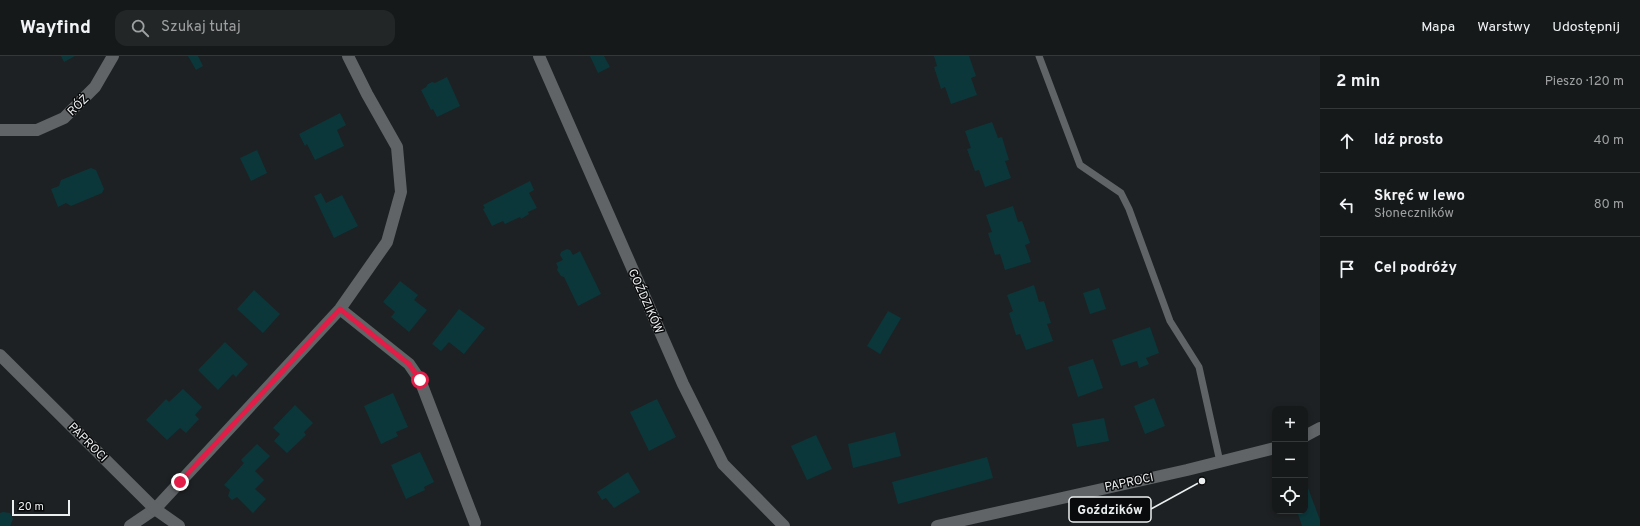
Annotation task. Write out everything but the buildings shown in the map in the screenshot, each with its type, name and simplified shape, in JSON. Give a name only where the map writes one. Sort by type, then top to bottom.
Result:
[{"type":"street","name":"RÓŻ","points":[[0,130],[37,130],[64,118],[95,87],[114,56]]},
{"type":"street","points":[[130,526],[155,509],[340,309],[387,242],[402,192],[397,147],[367,94],[348,56]]},
{"type":"street","name":"GOŹDZIKÓW","points":[[539,56],[683,384],[723,464],[784,526]]},
{"type":"street","points":[[340,309],[409,364],[420,380],[475,523]]},
{"type":"street","name":"PAPROCI","points":[[0,355],[155,509],[179,526]]},
{"type":"street","points":[[1308,434],[1320,428]]},
{"type":"street","name":"PAPROCI","points":[[937,526],[1220,462],[1272,449]]},
{"type":"lane","points":[[1039,56],[1080,165],[1121,193],[1129,209],[1170,321],[1199,367],[1220,462]]},
{"type":"place","name":"Goździków","points":[[1202,481]]},
{"type":"route","points":[[180,482],[340,309],[409,364],[420,380]]}]
